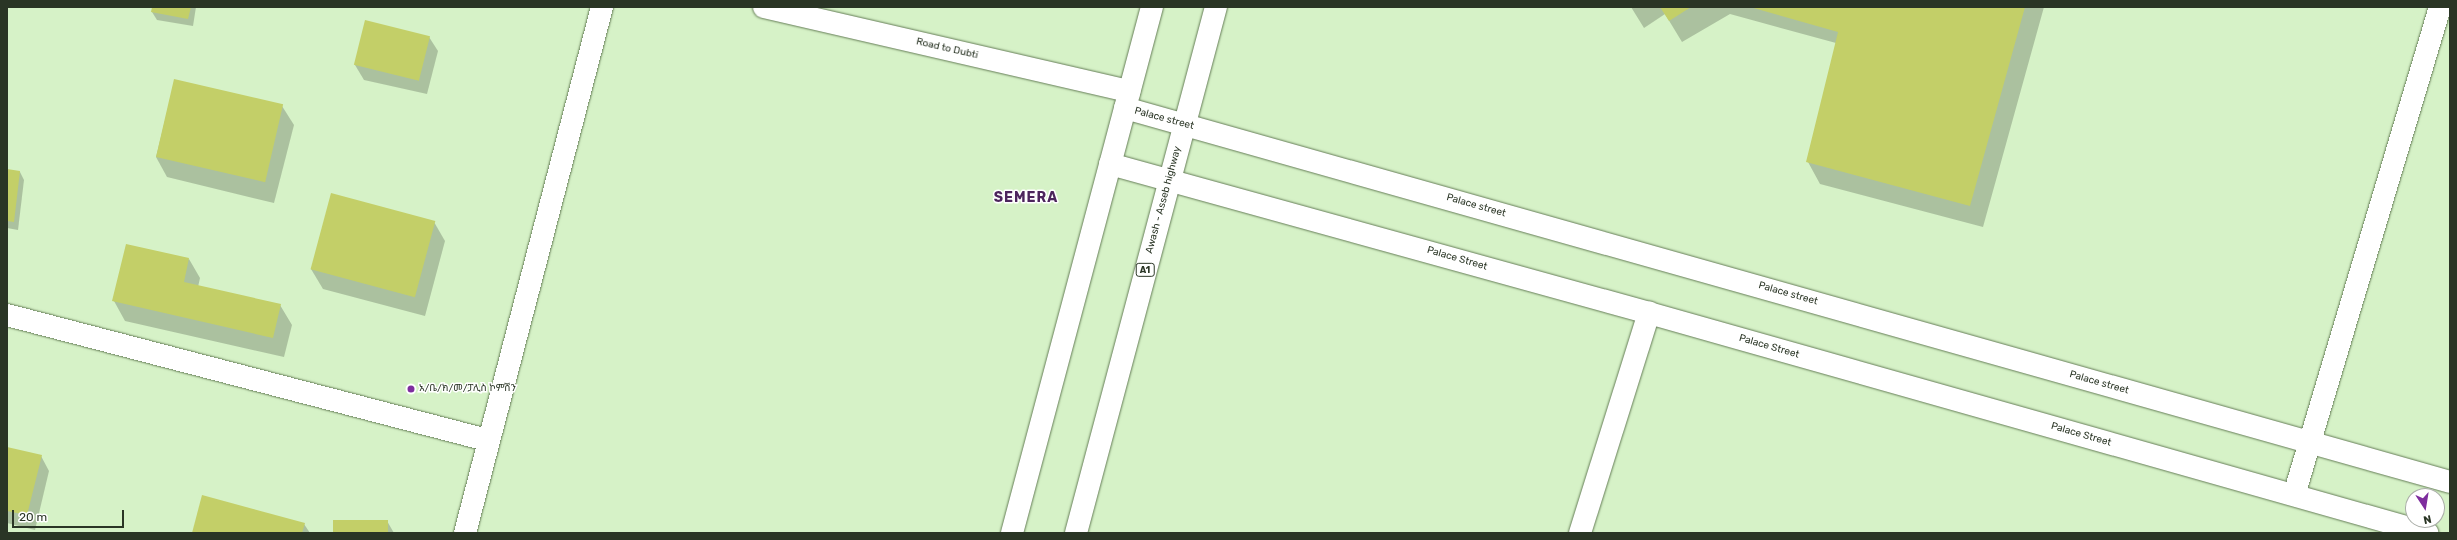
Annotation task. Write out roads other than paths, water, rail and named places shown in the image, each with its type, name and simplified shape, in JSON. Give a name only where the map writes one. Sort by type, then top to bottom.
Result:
[{"type":"main road","points":[[465,533],[602,7]]},
{"type":"main road","name":"Road to Dubti","points":[[764,7],[1127,100]]},
{"type":"main road","points":[[1012,533],[1152,7]]},
{"type":"main road","name":"Awash - Asseb highway","points":[[1076,533],[1216,7]]},
{"type":"main road","points":[[2294,495],[2440,7]]},
{"type":"main road","name":"Palace street","points":[[1127,100],[1184,124],[2450,482]]},
{"type":"main road","name":"Palace Street","points":[[1110,164],[1169,179],[1649,313],[2427,533]]},
{"type":"main road","points":[[1580,533],[1649,313]]},
{"type":"main road","points":[[7,315],[488,440]]},
{"type":"place","name":"አ/ቤ/ክ/መ/ፓሊስ ኮምሽን","points":[[411,389]]},
{"type":"district","name":"SEMERA","points":[[1026,198]]}]
